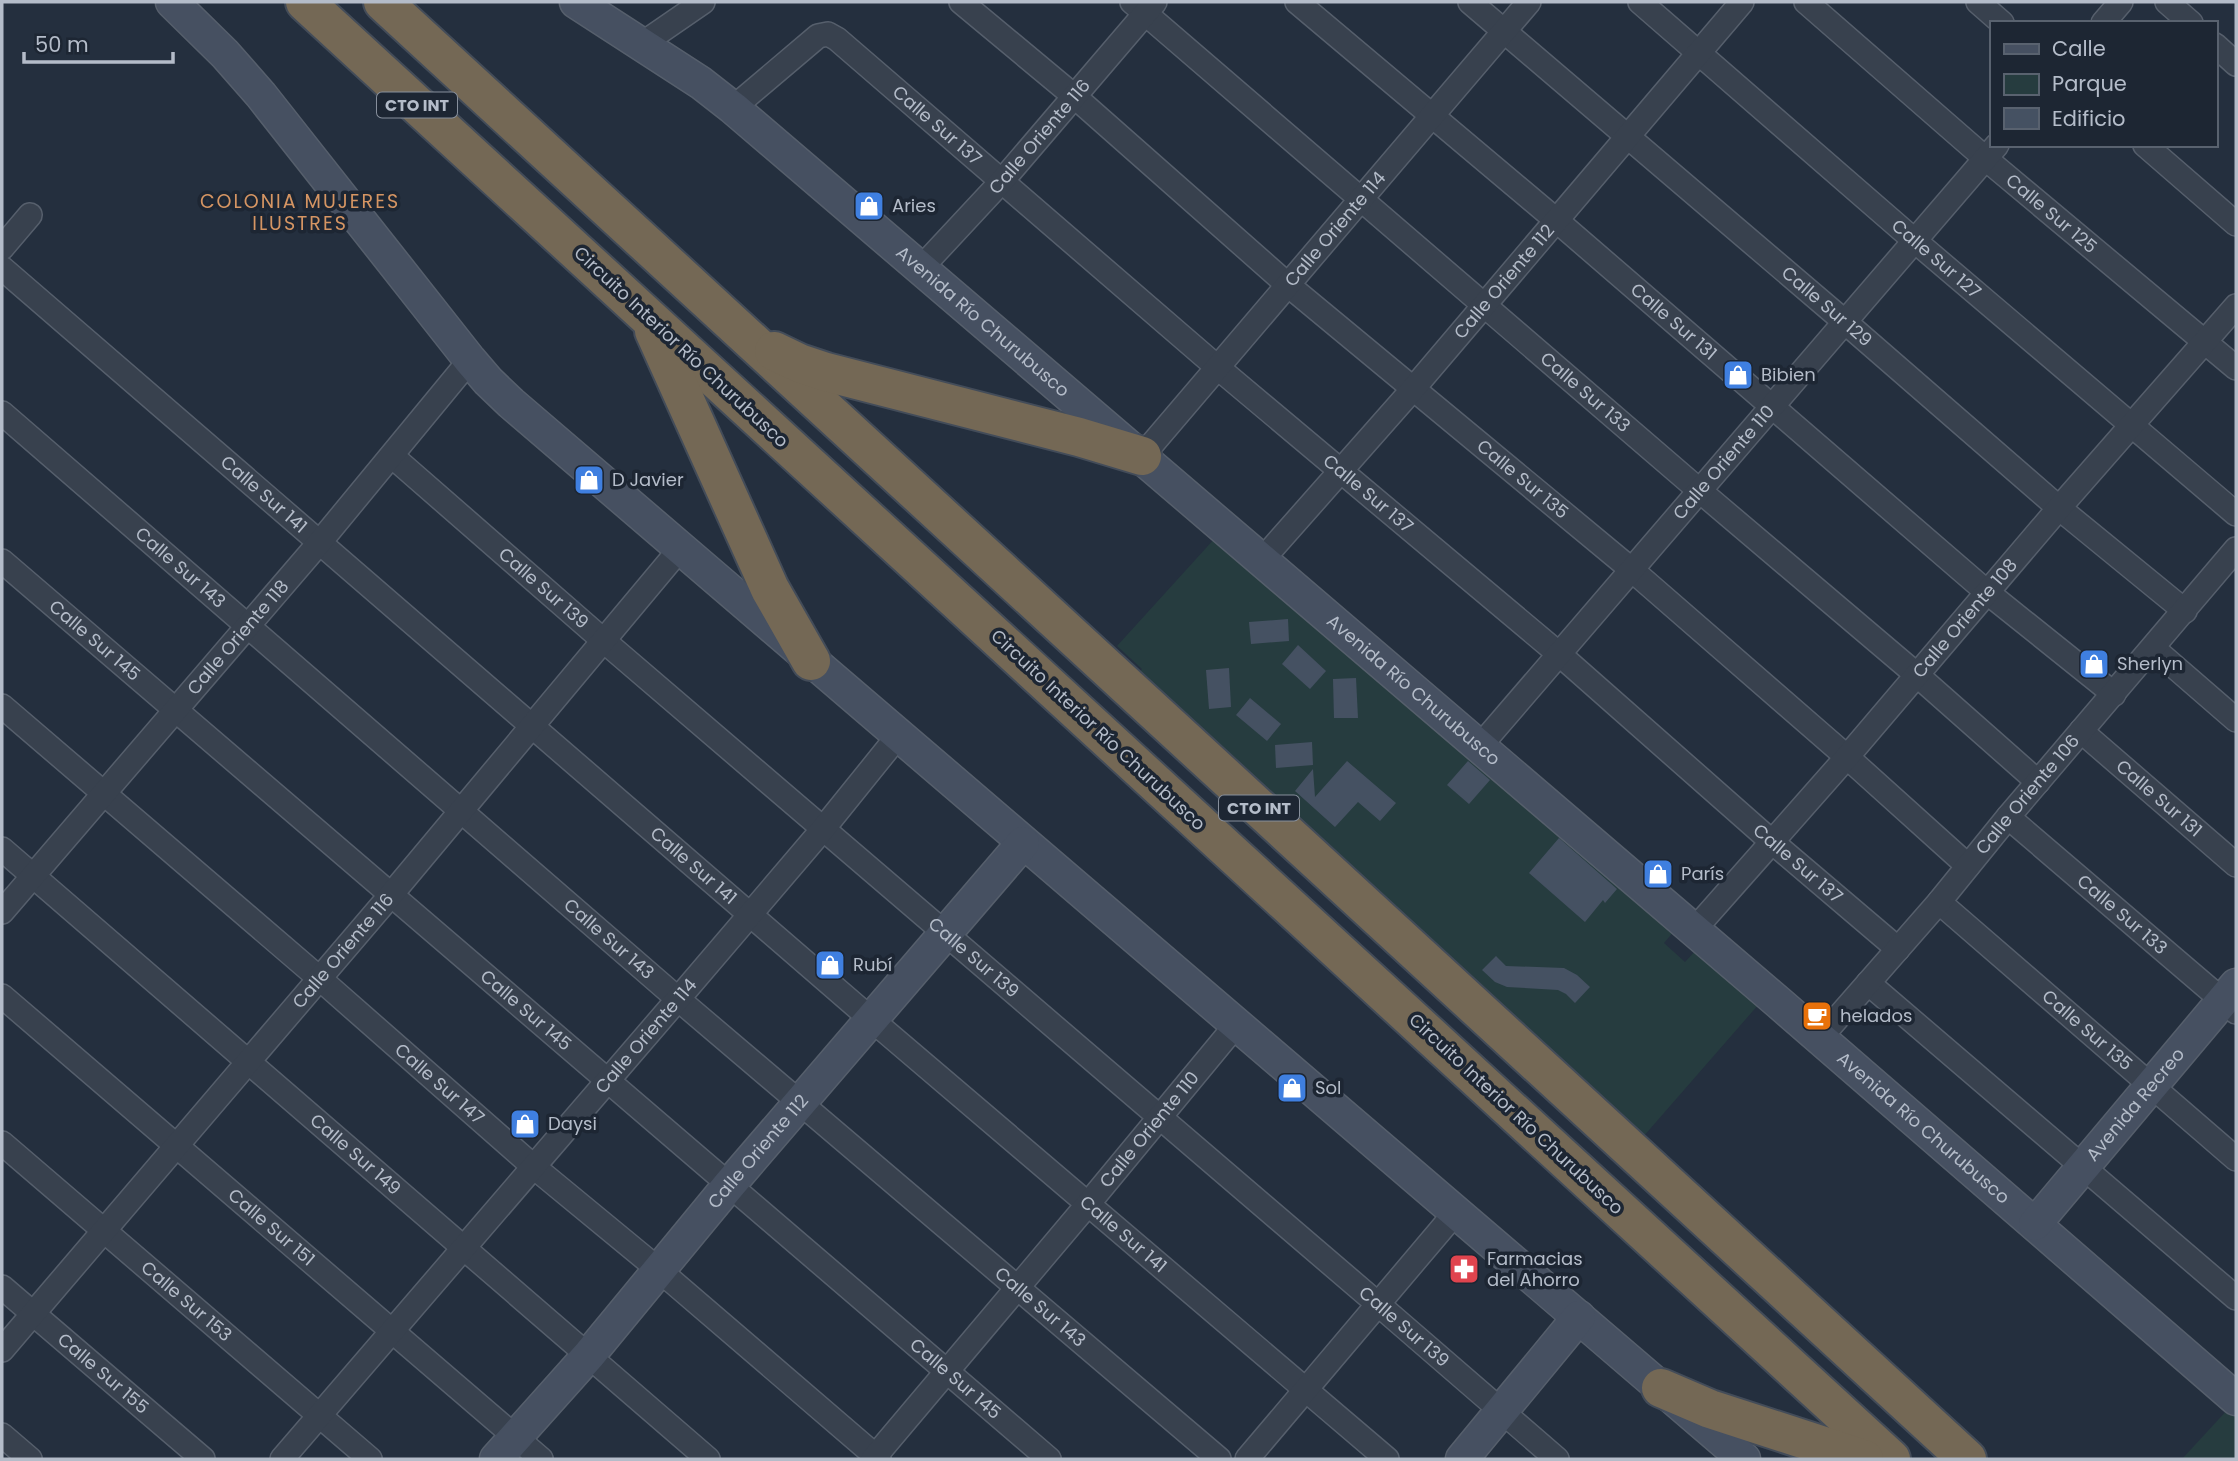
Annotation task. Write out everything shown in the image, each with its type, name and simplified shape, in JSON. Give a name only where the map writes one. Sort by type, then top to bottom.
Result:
[{"type":"highway","name":"CTO INT","points":[[383,2],[1967,1459]]},
{"type":"highway","name":"Circuito Interior Río Churubusco","points":[[310,7],[1891,1459]]},
{"type":"highway","points":[[647,316],[770,589],[811,661]]},
{"type":"highway","points":[[748,339],[825,372],[1079,437],[1142,456]]},
{"type":"highway","points":[[1661,1388],[1710,1409],[1864,1459]]},
{"type":"main road","points":[[172,2],[225,54],[261,95],[488,382],[1744,1459]]},
{"type":"main road","name":"Avenida Río Churubusco","points":[[576,2],[701,83],[733,108],[1820,1038],[2236,1399]]},
{"type":"main road","name":"Calle Oriente 112","points":[[505,1448],[589,1354],[730,1184],[1023,843]]},
{"type":"main road","name":"Avenida Recreo","points":[[2035,1224],[2152,1085],[2232,999]]},
{"type":"main road","points":[[1462,1459],[1579,1317]]},
{"type":"street","points":[[642,44],[703,2]]},
{"type":"street","name":"Calle Sur 135","points":[[961,2],[1074,96],[1288,285],[1632,570],[1968,866]]},
{"type":"street","name":"Calle Sur 131","points":[[1297,2],[1556,220],[1988,593],[2114,694]]},
{"type":"street","name":"Calle Sur 129","points":[[1470,2],[2059,508],[2185,611]]},
{"type":"street","name":"Calle Oriente 114","points":[[1142,456],[1529,2]]},
{"type":"street","name":"Calle Sur 127","points":[[1640,2],[2236,514]]},
{"type":"street","name":"Calle Oriente 112","points":[[1262,560],[1413,389],[1742,2]]},
{"type":"street","name":"Calle Sur 125","points":[[1806,2],[1992,152],[2236,368]]},
{"type":"street","points":[[1978,2],[2000,21]]},
{"type":"street","points":[[2105,21],[2121,2]]},
{"type":"street","points":[[2168,2],[2189,21]]},
{"type":"street","name":"Calle Oriente 116","points":[[921,268],[1002,181],[1074,96],[1144,6]]},
{"type":"street","name":"Calle Sur 133","points":[[1144,6],[1362,200],[1917,675],[2038,782]]},
{"type":"street","name":"Calle Sur 137","points":[[733,108],[818,36],[828,34],[837,39],[1217,367],[1559,654],[1898,949]]},
{"type":"street","points":[[2217,47],[2236,64]]},
{"type":"street","points":[[2147,147],[2236,224]]},
{"type":"street","name":"Calle Oriente 110","points":[[1480,746],[1992,152]]},
{"type":"street","points":[[2,248],[30,215]]},
{"type":"street","name":"Calle Sur 141","points":[[2,268],[872,1020],[1387,1459]]},
{"type":"street","name":"Calle Oriente 108","points":[[1694,930],[2236,306]]},
{"type":"street","name":"Calle Oriente 118","points":[[2,912],[320,542],[470,360]]},
{"type":"street","name":"Calle Sur 143","points":[[2,413],[678,999],[1219,1459]]},
{"type":"street","name":"Calle Sur 139","points":[[392,456],[1557,1459]]},
{"type":"street","name":"Calle Oriente 116","points":[[2,1350],[390,896],[680,549]]},
{"type":"street","name":"Calle Sur 145","points":[[2,561],[1049,1459]]},
{"type":"street","name":"Calle Oriente 106","points":[[1820,1038],[2185,611],[2232,564]]},
{"type":"street","points":[[2153,648],[2236,720]]},
{"type":"street","name":"Calle Sur 147","points":[[2,706],[534,1167],[659,1270],[876,1458]]},
{"type":"street","name":"Calle Sur 131","points":[[2081,731],[2236,865]]},
{"type":"street","name":"Calle Oriente 114","points":[[282,1459],[823,829],[898,736]]},
{"type":"street","name":"Calle Sur 133","points":[[2008,817],[2232,999]]},
{"type":"street","name":"Calle Sur 149","points":[[2,849],[708,1459]]},
{"type":"street","name":"Calle Sur 135","points":[[1939,901],[2236,1159]]},
{"type":"street","points":[[1868,984],[2236,1298]]},
{"type":"street","name":"Calle Sur 151","points":[[2,996],[392,1331],[505,1448],[541,1459]]},
{"type":"street","name":"Calle Oriente 110","points":[[876,1458],[1236,1025]]},
{"type":"street","name":"Calle Sur 153","points":[[2,1143],[370,1459]]},
{"type":"street","points":[[1247,1459],[1456,1212]]},
{"type":"street","name":"Calle Sur 155","points":[[2,1287],[203,1459]]},
{"type":"street","points":[[2,1435],[30,1459]]},
{"type":"green space","points":[[1216,537],[1675,930],[1664,943],[1685,962],[1697,949],[1759,1004],[1643,1137],[1138,674],[1142,669],[1117,646]]},
{"type":"green space","points":[[2230,1407],[2236,1412],[2236,1459],[2182,1459]]},
{"type":"building","points":[[1288,619],[1289,641],[1251,644],[1249,622]]},
{"type":"building","points":[[1298,645],[1326,671],[1310,689],[1282,664]]},
{"type":"building","points":[[1229,668],[1231,707],[1209,709],[1206,670]]},
{"type":"building","points":[[1356,678],[1358,718],[1334,718],[1333,679]]},
{"type":"building","points":[[1250,698],[1281,724],[1267,741],[1236,715]]},
{"type":"building","points":[[1312,742],[1313,765],[1276,768],[1275,745]]},
{"type":"building","points":[[1347,761],[1396,803],[1380,821],[1358,802],[1335,827],[1295,791],[1313,769],[1315,797]]},
{"type":"building","points":[[1468,761],[1490,780],[1469,804],[1447,785]]},
{"type":"building","points":[[1559,838],[1617,889],[1605,903],[1603,900],[1585,922],[1529,873]]},
{"type":"building","points":[[1496,956],[1506,966],[1564,968],[1590,987],[1575,1003],[1558,990],[1507,987],[1495,982],[1482,970]]},
{"type":"place","name":"Aries","points":[[869,206]]},
{"type":"place","name":"Bibien","points":[[1738,375]]},
{"type":"place","name":"D Javier","points":[[589,480]]},
{"type":"place","name":"Sherlyn","points":[[2094,664]]},
{"type":"place","name":"París","points":[[1658,874]]},
{"type":"place","name":"Rubí","points":[[830,965]]},
{"type":"place","name":"helados","points":[[1817,1016]]},
{"type":"place","name":"Sol","points":[[1292,1088]]},
{"type":"place","name":"Daysi","points":[[525,1124]]},
{"type":"place","name":"Farmacias del Ahorro","points":[[1464,1269]]},
{"type":"district","name":"COLONIA MUJERES ILUSTRES","points":[[300,212]]}]
